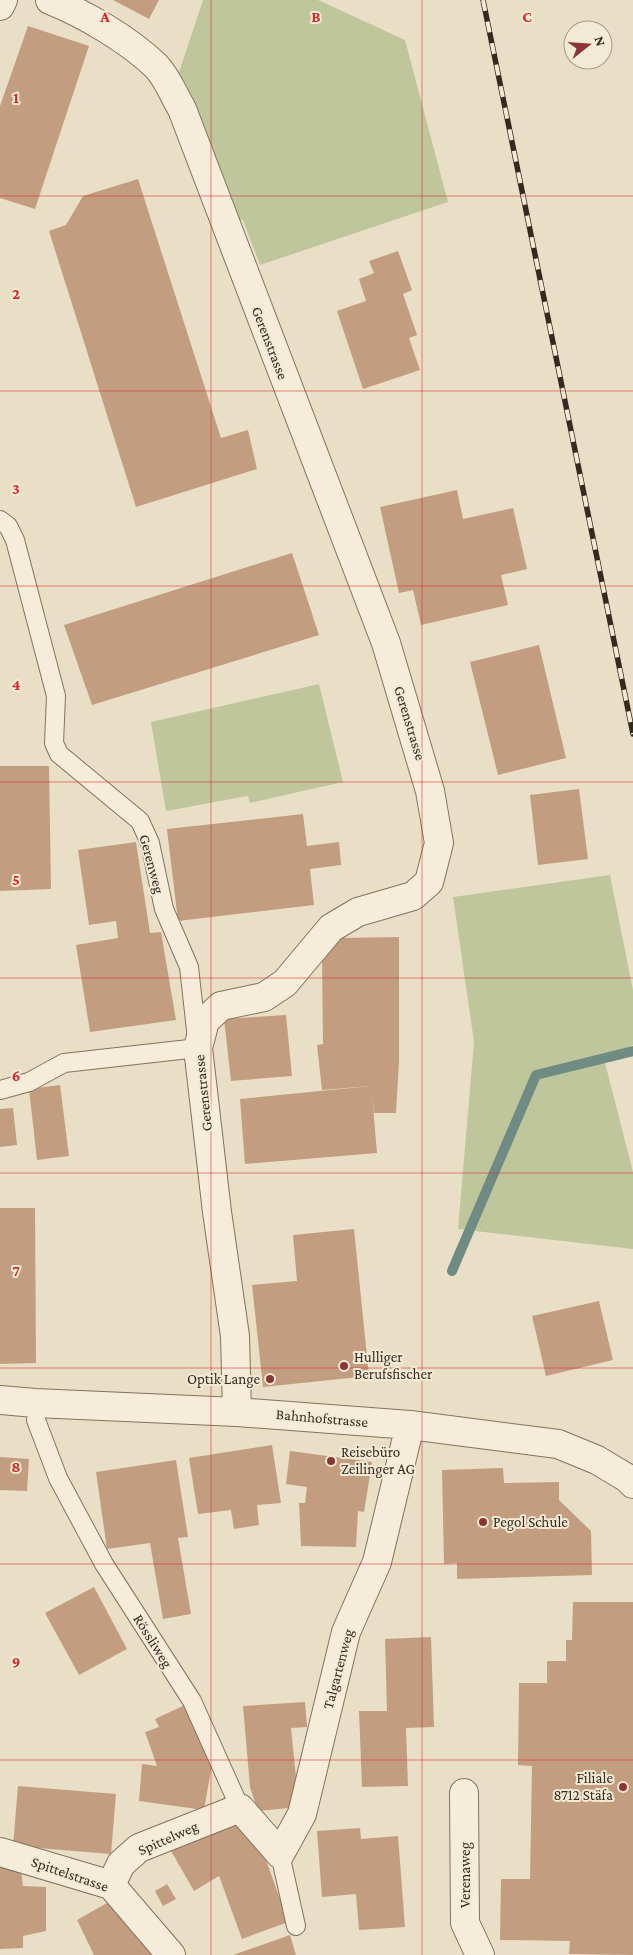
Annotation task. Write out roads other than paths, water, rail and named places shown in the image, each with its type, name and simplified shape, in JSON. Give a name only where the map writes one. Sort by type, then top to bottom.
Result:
[{"type":"street","points":[[0,6],[3,0]]},
{"type":"street","name":"Gerenstrasse","points":[[50,0],[74,10],[123,41],[157,67],[182,109],[386,643],[430,791],[439,843],[429,882],[413,896],[358,912],[331,928],[285,983],[264,997],[221,1006],[205,1021],[198,1048],[217,1212],[235,1336],[237,1412]]},
{"type":"street","name":"Bahnhofstrasse","points":[[0,1400],[237,1412],[410,1425],[558,1444],[597,1460],[627,1478],[633,1484]]},
{"type":"street","name":"Talgartenweg","points":[[280,1854],[302,1814],[346,1632],[378,1562],[410,1425]]},
{"type":"street","name":"Verenaweg","points":[[464,1793],[465,1923],[480,1955]]},
{"type":"street","name":"Rössliweg","points":[[240,1808],[280,1854]]},
{"type":"street","name":"Spittelweg","points":[[111,1885],[122,1864],[139,1848],[240,1808]]},
{"type":"street","name":"Spittelstrasse","points":[[0,1852],[111,1885],[171,1955]]},
{"type":"lane","name":"Gerenweg","points":[[0,520],[8,526],[15,540],[56,696],[54,743],[59,754],[140,821],[150,843],[164,909],[189,967],[198,1048]]},
{"type":"lane","points":[[0,1090],[29,1082],[64,1064],[198,1048]]},
{"type":"lane","name":"Rössliweg","points":[[36,1420],[58,1478],[104,1564],[192,1701],[240,1808]]},
{"type":"lane","points":[[280,1854],[296,1926]]},
{"type":"waterway","points":[[452,1271],[536,1075],[633,1051]]},
{"type":"railway","points":[[483,0],[633,734]]},
{"type":"place","name":"Hulliger Berufsfischer","points":[[344,1366]]},
{"type":"place","name":"Optik Lange","points":[[270,1379]]},
{"type":"place","name":"Reisebüro Zeilinger AG","points":[[331,1461]]},
{"type":"place","name":"Pegol Schule","points":[[483,1522]]},
{"type":"place","name":"Filiale 8712 Stäfa","points":[[623,1787]]}]
